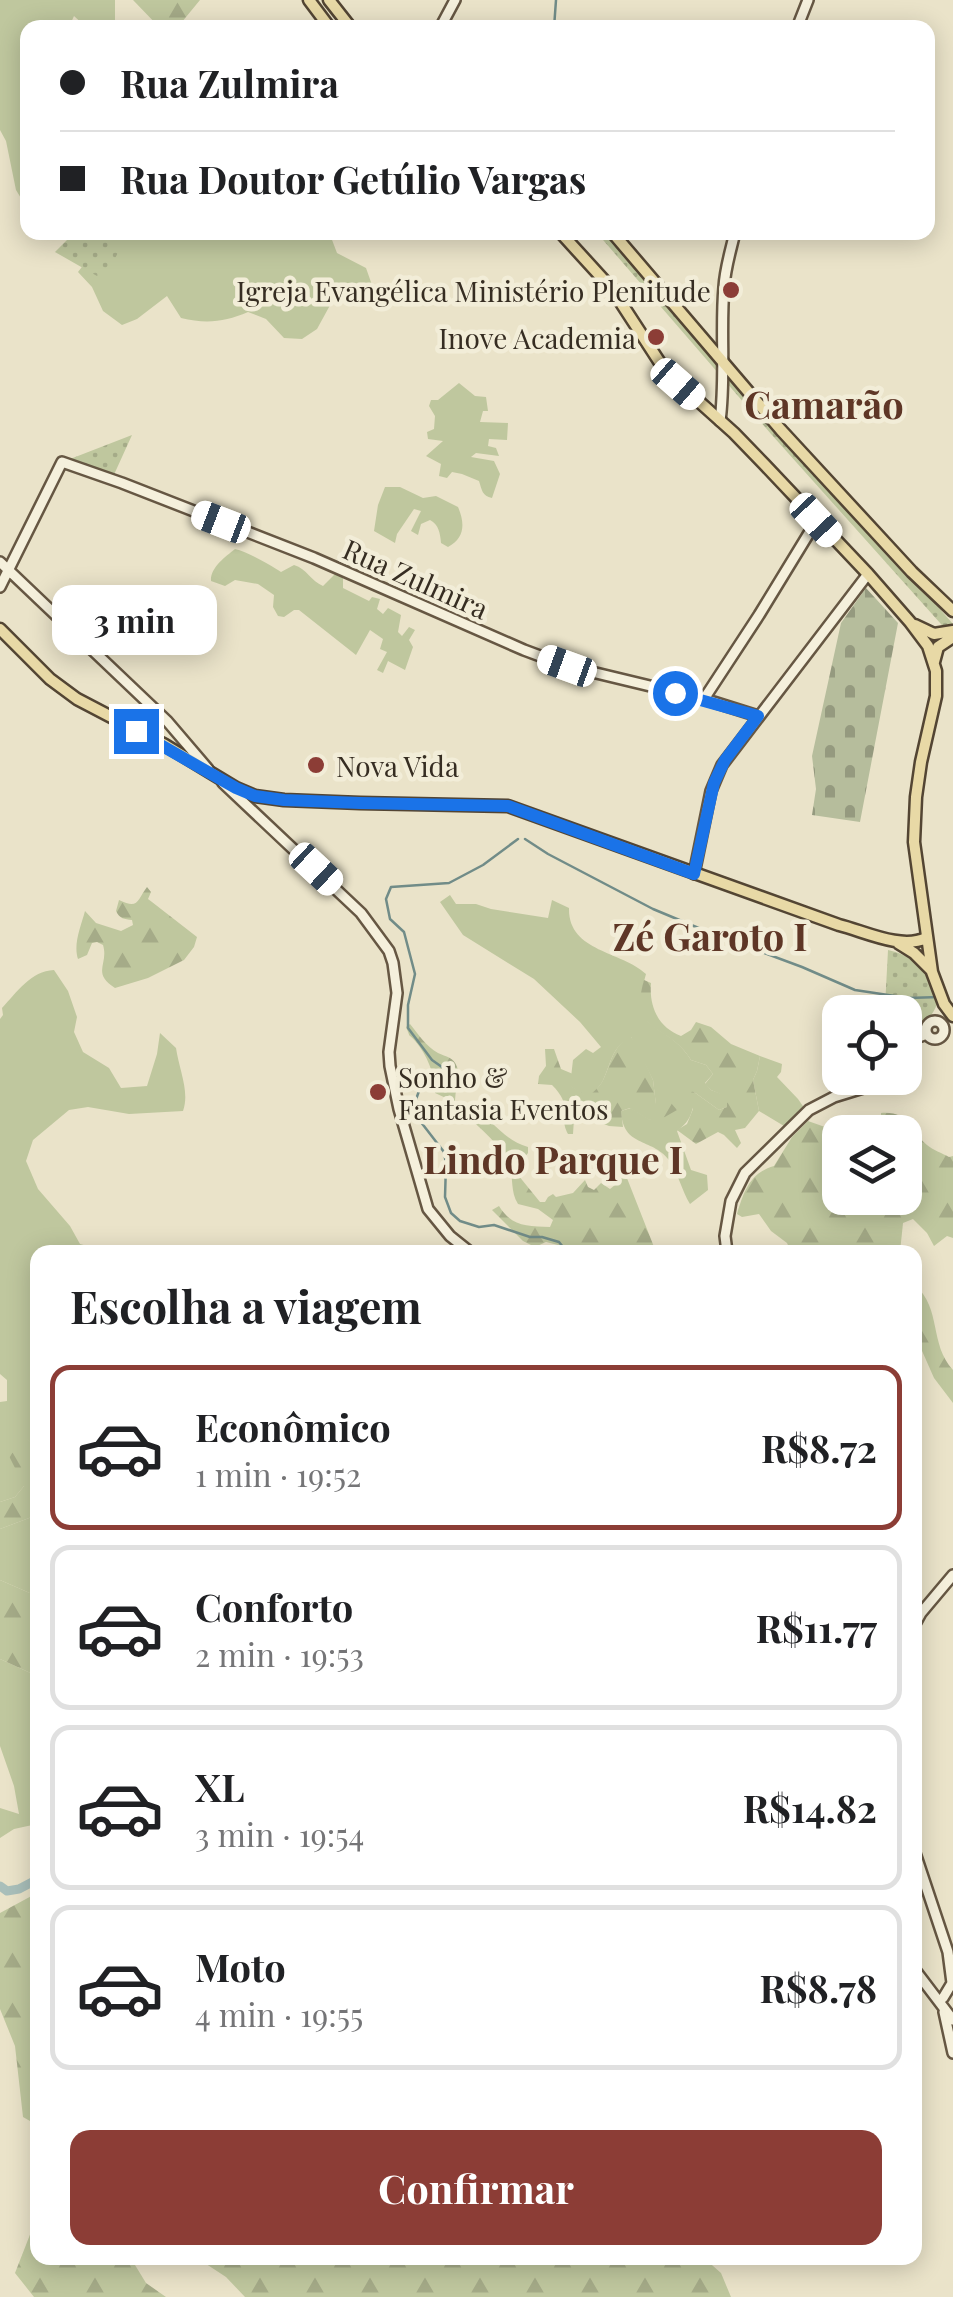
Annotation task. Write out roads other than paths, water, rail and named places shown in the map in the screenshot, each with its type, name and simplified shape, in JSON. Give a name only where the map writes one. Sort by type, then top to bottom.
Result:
[{"type":"main road","points":[[329,0],[345,20]]},
{"type":"main road","points":[[567,240],[612,289],[666,372],[720,421],[868,574],[928,646],[934,663],[936,696],[921,762],[914,842],[932,972],[945,1013],[942,1037],[937,1040],[927,1034],[922,1036]]},
{"type":"main road","points":[[619,240],[781,430],[953,611]]},
{"type":"main road","points":[[720,421],[724,291],[734,240]]},
{"type":"main road","name":"Rua Zulmira","points":[[4,566],[62,462],[314,558],[524,650],[582,670],[758,716]]},
{"type":"main road","points":[[704,700],[816,520]]},
{"type":"main road","points":[[0,587],[4,566]]},
{"type":"main road","points":[[4,566],[168,722],[183,749]]},
{"type":"main road","points":[[694,874],[714,783],[725,760],[868,574]]},
{"type":"main road","points":[[910,622],[934,634],[953,635]]},
{"type":"main road","points":[[0,630],[50,679],[78,699],[183,749],[361,912],[393,964],[396,993],[390,1066],[428,1209],[461,1245]]},
{"type":"main road","points":[[934,663],[938,647],[953,635]]},
{"type":"main road","points":[[216,776],[255,796],[284,800],[515,807],[838,924],[888,938],[917,942],[926,938]]},
{"type":"main road","points":[[249,810],[255,796]]},
{"type":"main road","points":[[888,938],[914,953],[932,972]]},
{"type":"main road","points":[[726,1245],[732,1200],[745,1173],[809,1110],[840,1095]]},
{"type":"main road","points":[[922,1612],[953,1576]]},
{"type":"main road","points":[[922,1873],[945,1939],[953,2054]]},
{"type":"main road","points":[[922,1972],[947,1993],[953,2011]]},
{"type":"main road","points":[[947,1993],[953,2020]]},
{"type":"waterway","points":[[555,20],[556,0]]},
{"type":"waterway","points":[[518,839],[483,865],[449,883],[391,887],[386,899],[390,919],[404,932],[415,974],[408,1028],[432,1060],[449,1072],[450,1081],[419,1091],[414,1105],[417,1117],[444,1152],[445,1197],[451,1213],[460,1221],[479,1227],[494,1225],[561,1245]]},
{"type":"waterway","points":[[525,839],[653,909],[855,990],[908,998],[939,997]]},
{"type":"waterway","points":[[0,1886],[7,1891],[30,1883]]},
{"type":"place","name":"Igreja Evangélica Ministério Plenitude","points":[[731,290]]},
{"type":"place","name":"Inove Academia","points":[[656,337]]},
{"type":"place","name":"Nova Vida","points":[[316,765]]},
{"type":"place","name":"Sonho & Fantasia Eventos","points":[[378,1092]]},
{"type":"district","name":"Camarão","points":[[824,403]]},
{"type":"district","name":"Zé Garoto I","points":[[710,935]]},
{"type":"district","name":"Lindo Parque I","points":[[553,1158]]}]
